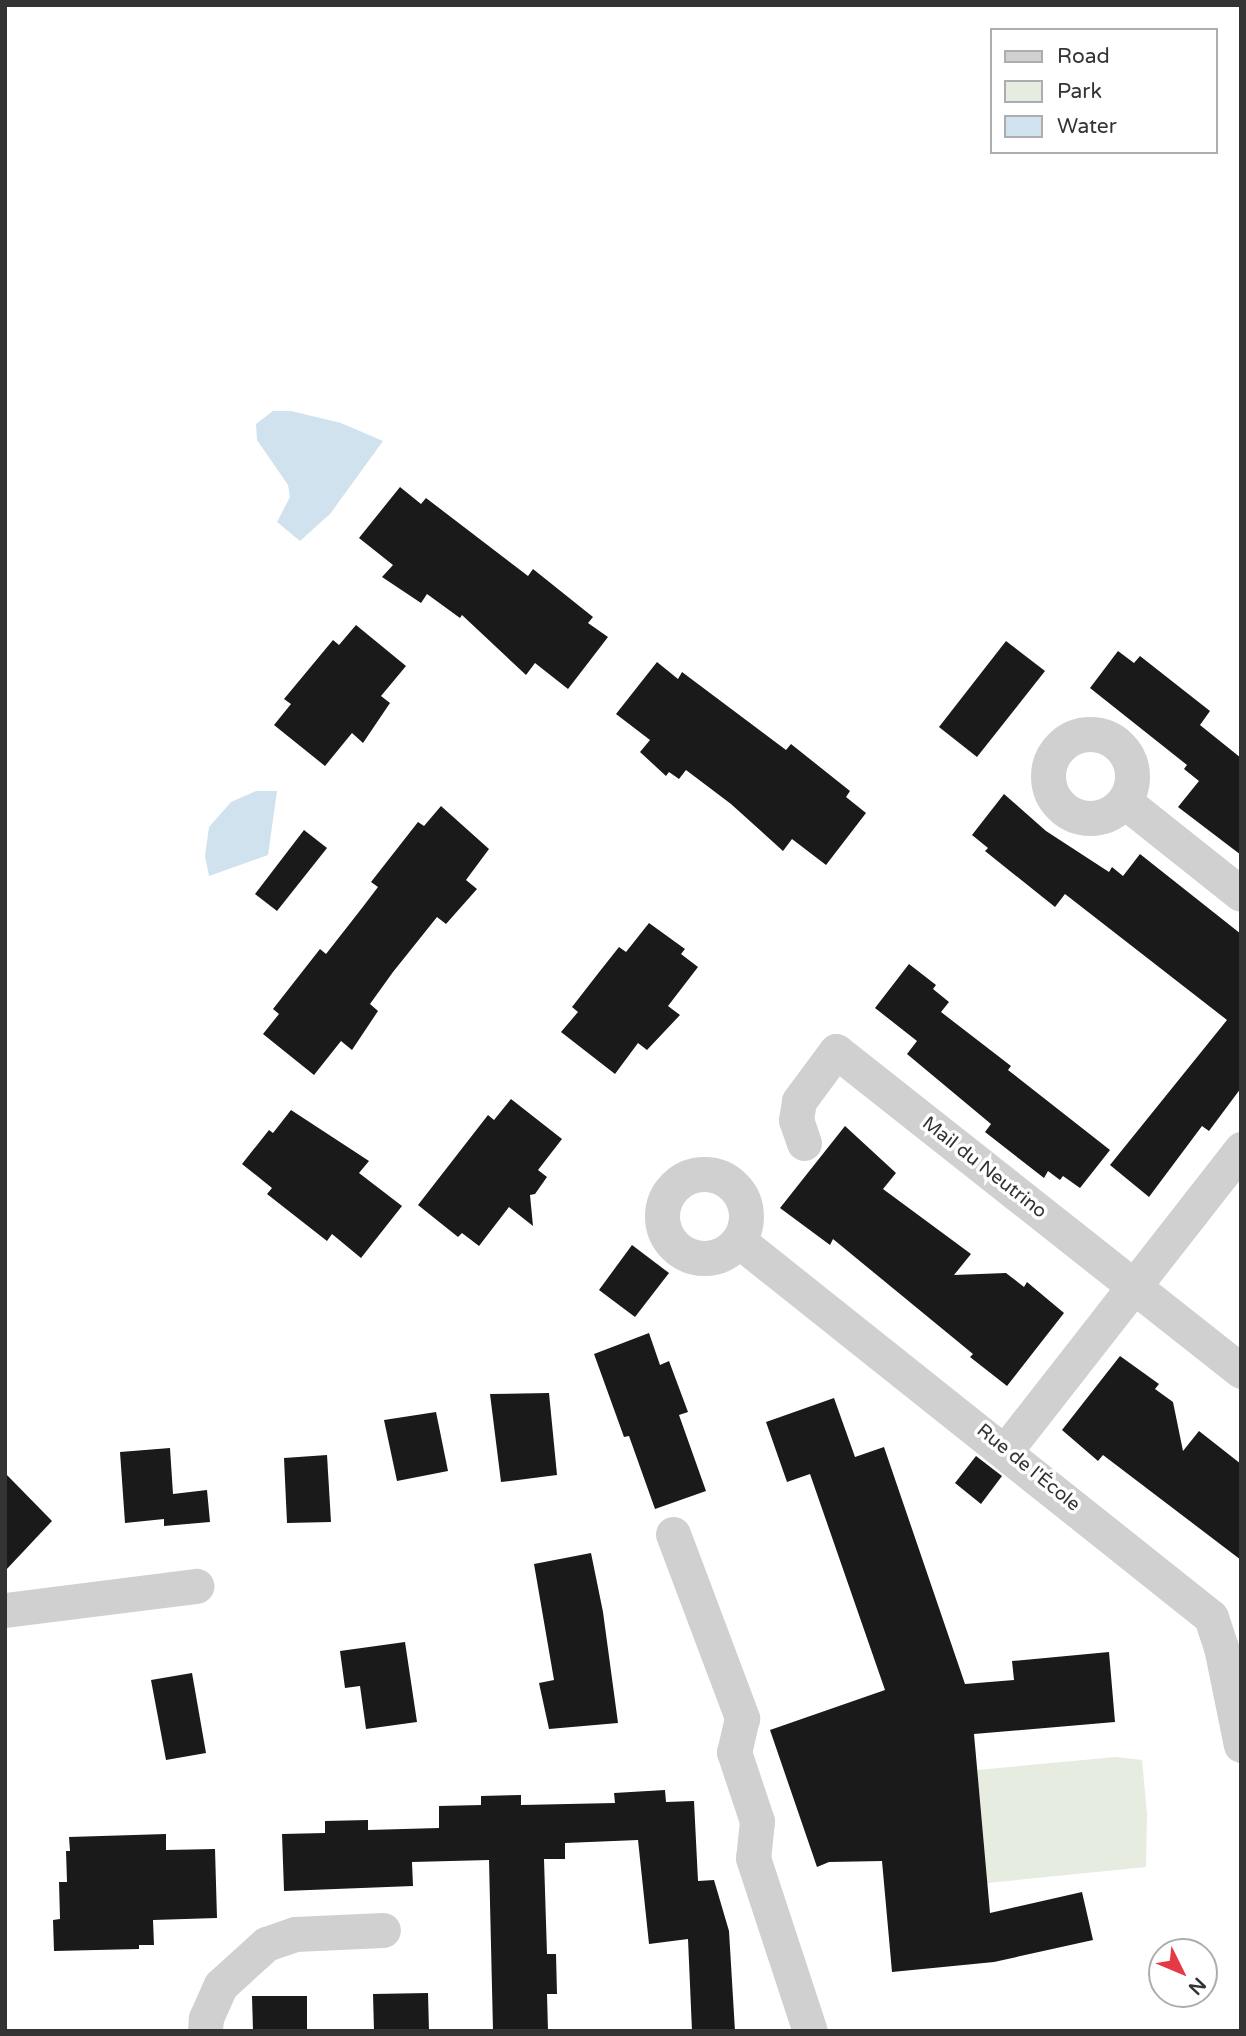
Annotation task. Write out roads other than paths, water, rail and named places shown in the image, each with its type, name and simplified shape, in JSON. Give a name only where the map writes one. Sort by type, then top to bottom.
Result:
[{"type":"street","points":[[1125,801],[1241,894]]},
{"type":"street","name":"Mail du Neutrino","points":[[804,1143],[796,1120],[799,1101],[836,1051],[1241,1371]]},
{"type":"street","points":[[1006,1450],[1132,1285],[1241,1149]]},
{"type":"street","name":"Rue de l'École","points":[[739,1241],[1006,1450],[1211,1617],[1221,1647],[1241,1745]]},
{"type":"street","points":[[673,1534],[742,1718],[734,1752],[757,1821],[753,1858],[810,2031]]},
{"type":"street","points":[[5,1610],[196,1586]]},
{"type":"street","points":[[205,2031],[206,2018],[221,1985],[266,1944],[295,1934],[383,1930]]},
{"type":"water","points":[[273,411],[291,411],[341,423],[383,441],[330,514],[300,541],[277,522],[290,497],[288,485],[257,440],[256,424]]},
{"type":"water","points":[[256,791],[277,791],[268,855],[209,876],[205,856],[209,827],[231,802]]}]
